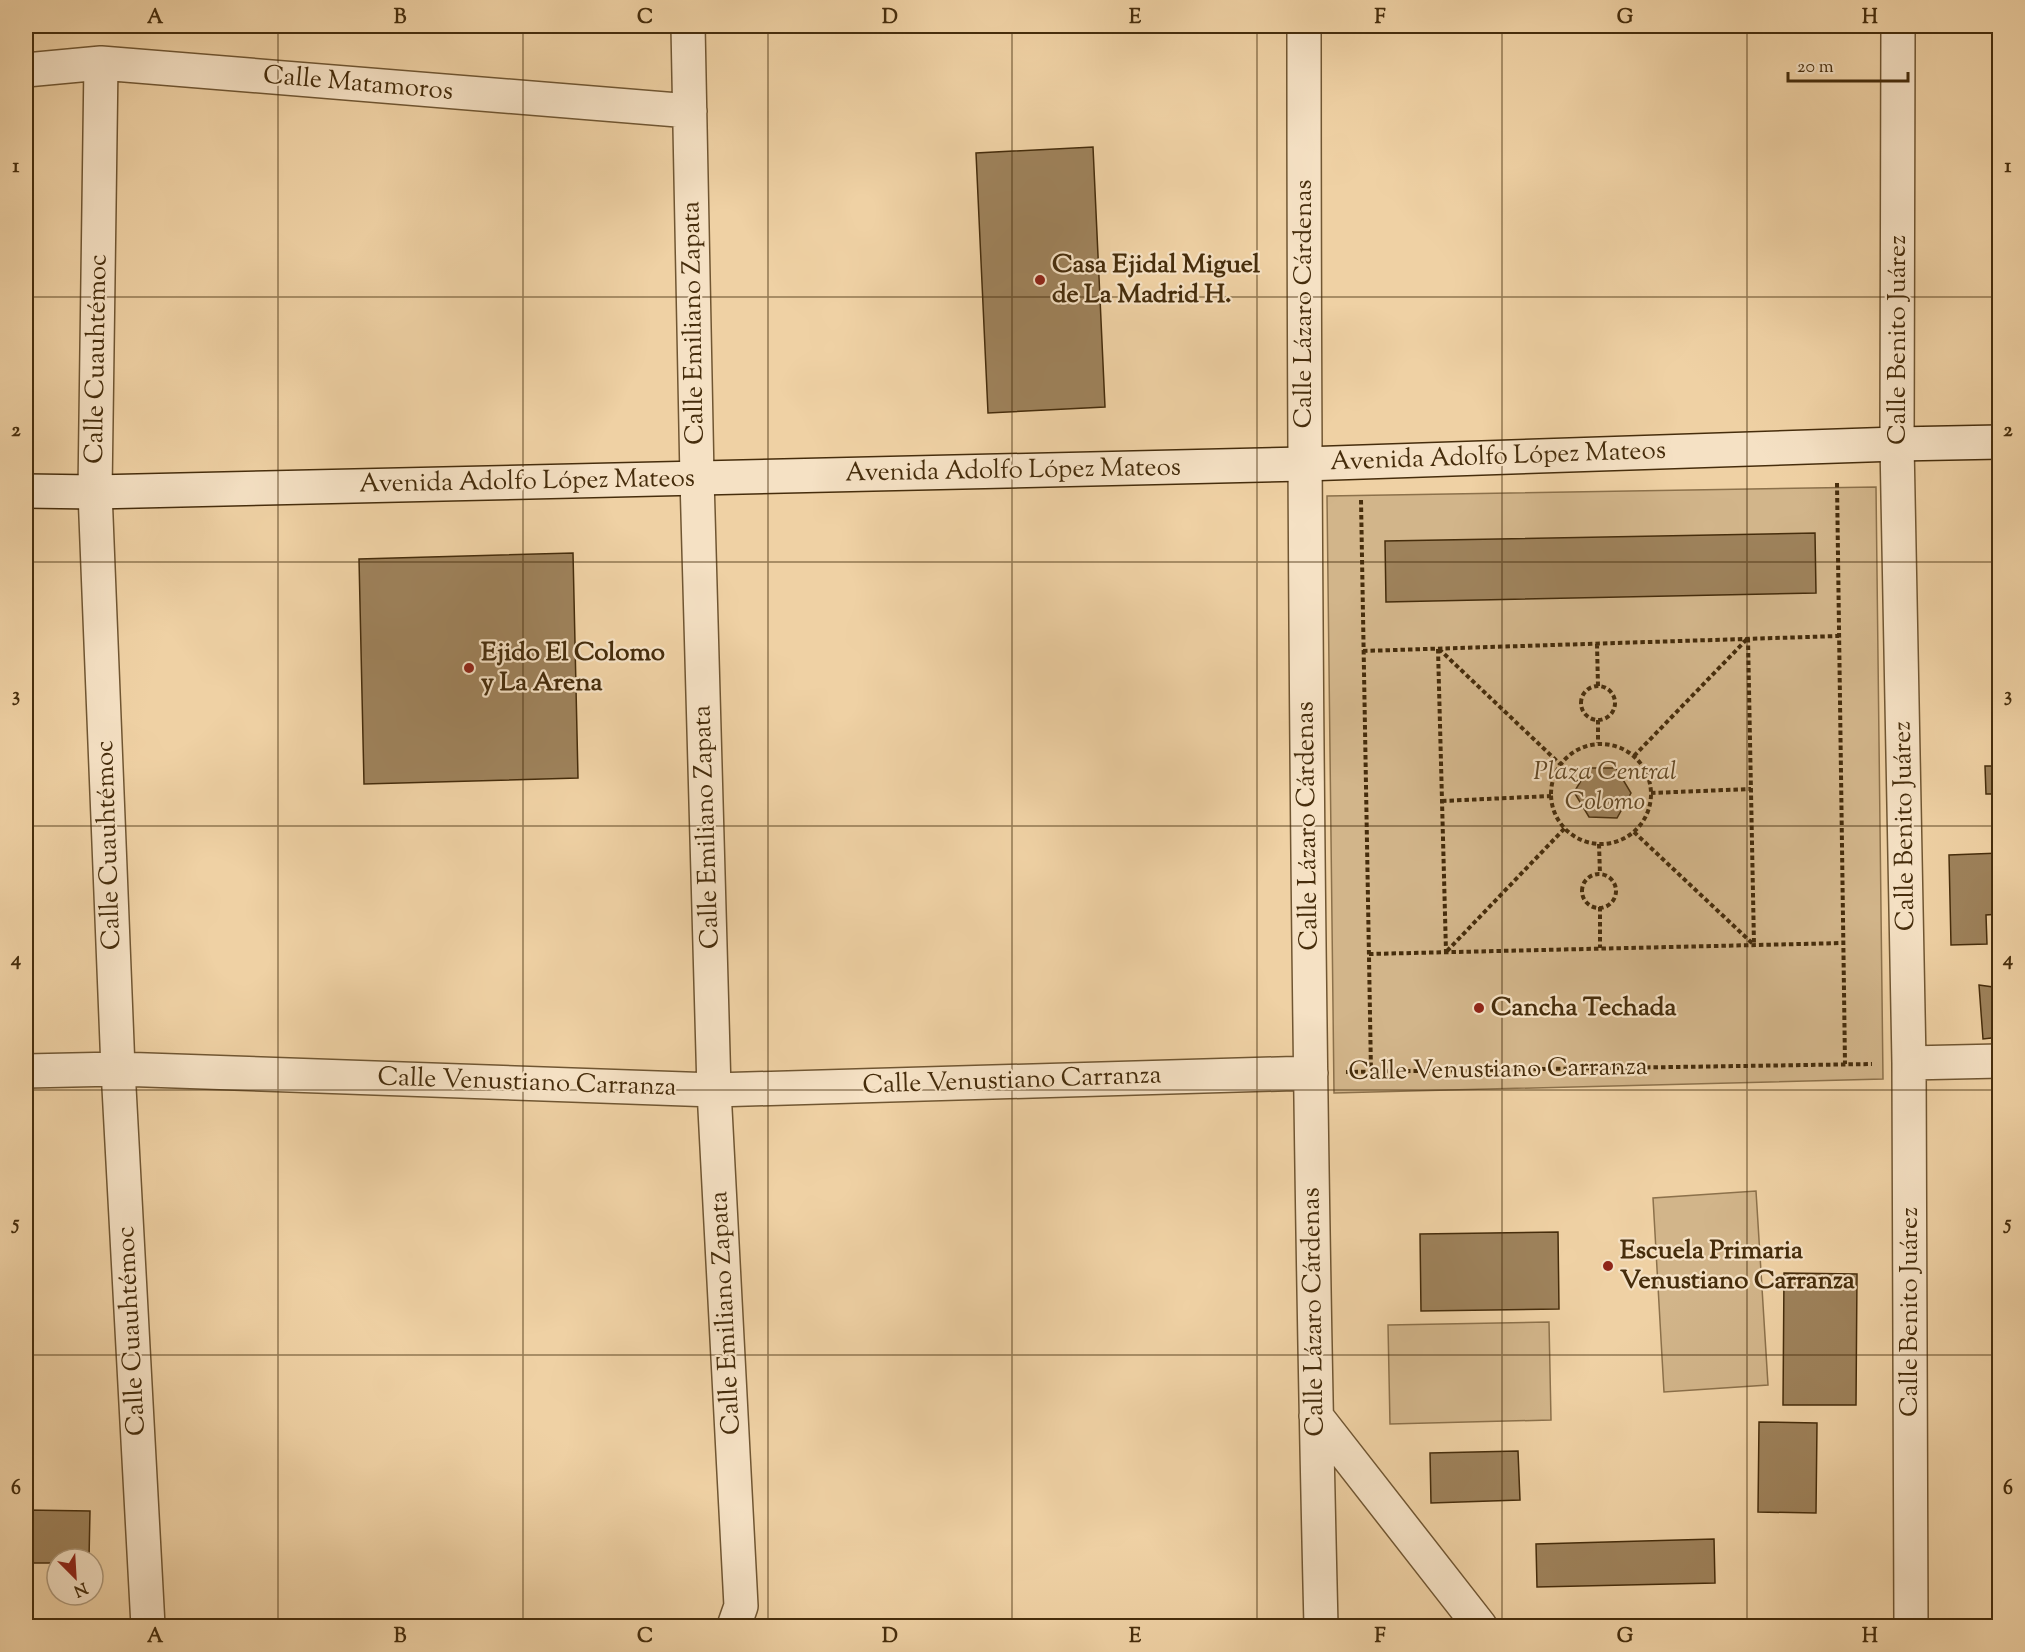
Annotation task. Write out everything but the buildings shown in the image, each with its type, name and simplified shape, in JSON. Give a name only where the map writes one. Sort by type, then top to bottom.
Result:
[{"type":"street","name":"Calle Emiliano Zapata","points":[[688,26],[697,478],[714,1090],[741,1606],[734,1626]]},
{"type":"street","name":"Calle Lázaro Cárdenas","points":[[1304,26],[1304,464],[1316,1416],[1321,1626]]},
{"type":"street","name":"Calle Benito Juárez","points":[[1899,26],[1897,444],[1909,1063],[1911,1626]]},
{"type":"street","name":"Calle Matamoros","points":[[26,70],[101,63],[690,111]]},
{"type":"street","name":"Calle Cuauhtémoc","points":[[101,63],[95,492],[118,1069],[148,1626]]},
{"type":"street","name":"Avenida Adolfo López Mateos","points":[[26,491],[95,492],[1304,464],[2000,442]]},
{"type":"street","points":[[1909,1063],[2000,1061]]},
{"type":"street","name":"Calle Venustiano Carranza","points":[[26,1071],[118,1069],[714,1090],[1311,1073]]},
{"type":"street","points":[[1316,1416],[1480,1626]]},
{"type":"path","points":[[1836,446],[1845,1064]]},
{"type":"path","points":[[1360,462],[1371,1072]]},
{"type":"path","points":[[1364,651],[1839,636]]},
{"type":"path","points":[[1634,756],[1748,638]]},
{"type":"path","points":[[1748,638],[1754,945]]},
{"type":"path","points":[[1597,644],[1598,686]]},
{"type":"path","points":[[1438,649],[1560,764]]},
{"type":"path","points":[[1438,649],[1446,952]]},
{"type":"path","points":[[1598,686],[1611,693],[1615,703],[1612,713],[1598,720],[1588,717],[1581,703],[1584,693],[1598,686]]},
{"type":"path","points":[[1598,720],[1598,743]]},
{"type":"path","points":[[1598,743],[1611,744],[1634,756],[1650,779],[1652,793],[1650,807],[1634,832],[1623,839],[1599,844],[1581,839],[1565,828],[1557,819],[1552,808],[1551,796],[1553,779],[1560,764],[1571,753],[1584,746],[1598,743]]},
{"type":"path","points":[[1652,793],[1751,789]]},
{"type":"path","points":[[1442,801],[1551,796]]},
{"type":"path","points":[[1446,952],[1565,828]]},
{"type":"path","points":[[1634,832],[1754,945]]},
{"type":"path","points":[[1599,844],[1600,874]]},
{"type":"path","points":[[1600,874],[1609,877],[1616,886],[1616,891],[1609,905],[1594,907],[1586,901],[1582,891],[1589,878],[1600,874]]},
{"type":"path","points":[[1600,907],[1600,948]]},
{"type":"path","points":[[1369,954],[1843,943]]},
{"type":"path","name":"Calle Venustiano Carranza","points":[[1311,1073],[1909,1063]]},
{"type":"green space","name":"Plaza Central Colomo","points":[[1876,487],[1883,1079],[1334,1093],[1327,496]]},
{"type":"green space","points":[[1756,1191],[1768,1385],[1664,1392],[1653,1198]]},
{"type":"green space","points":[[1549,1322],[1551,1420],[1390,1424],[1388,1325]]},
{"type":"place","name":"Casa Ejidal Miguel de La Madrid H.","points":[[1040,280]]},
{"type":"place","name":"Ejido El Colomo y La Arena","points":[[469,668]]},
{"type":"place","name":"Cancha Techada","points":[[1479,1008]]},
{"type":"place","name":"Escuela Primaria Venustiano Carranza","points":[[1608,1266]]}]
